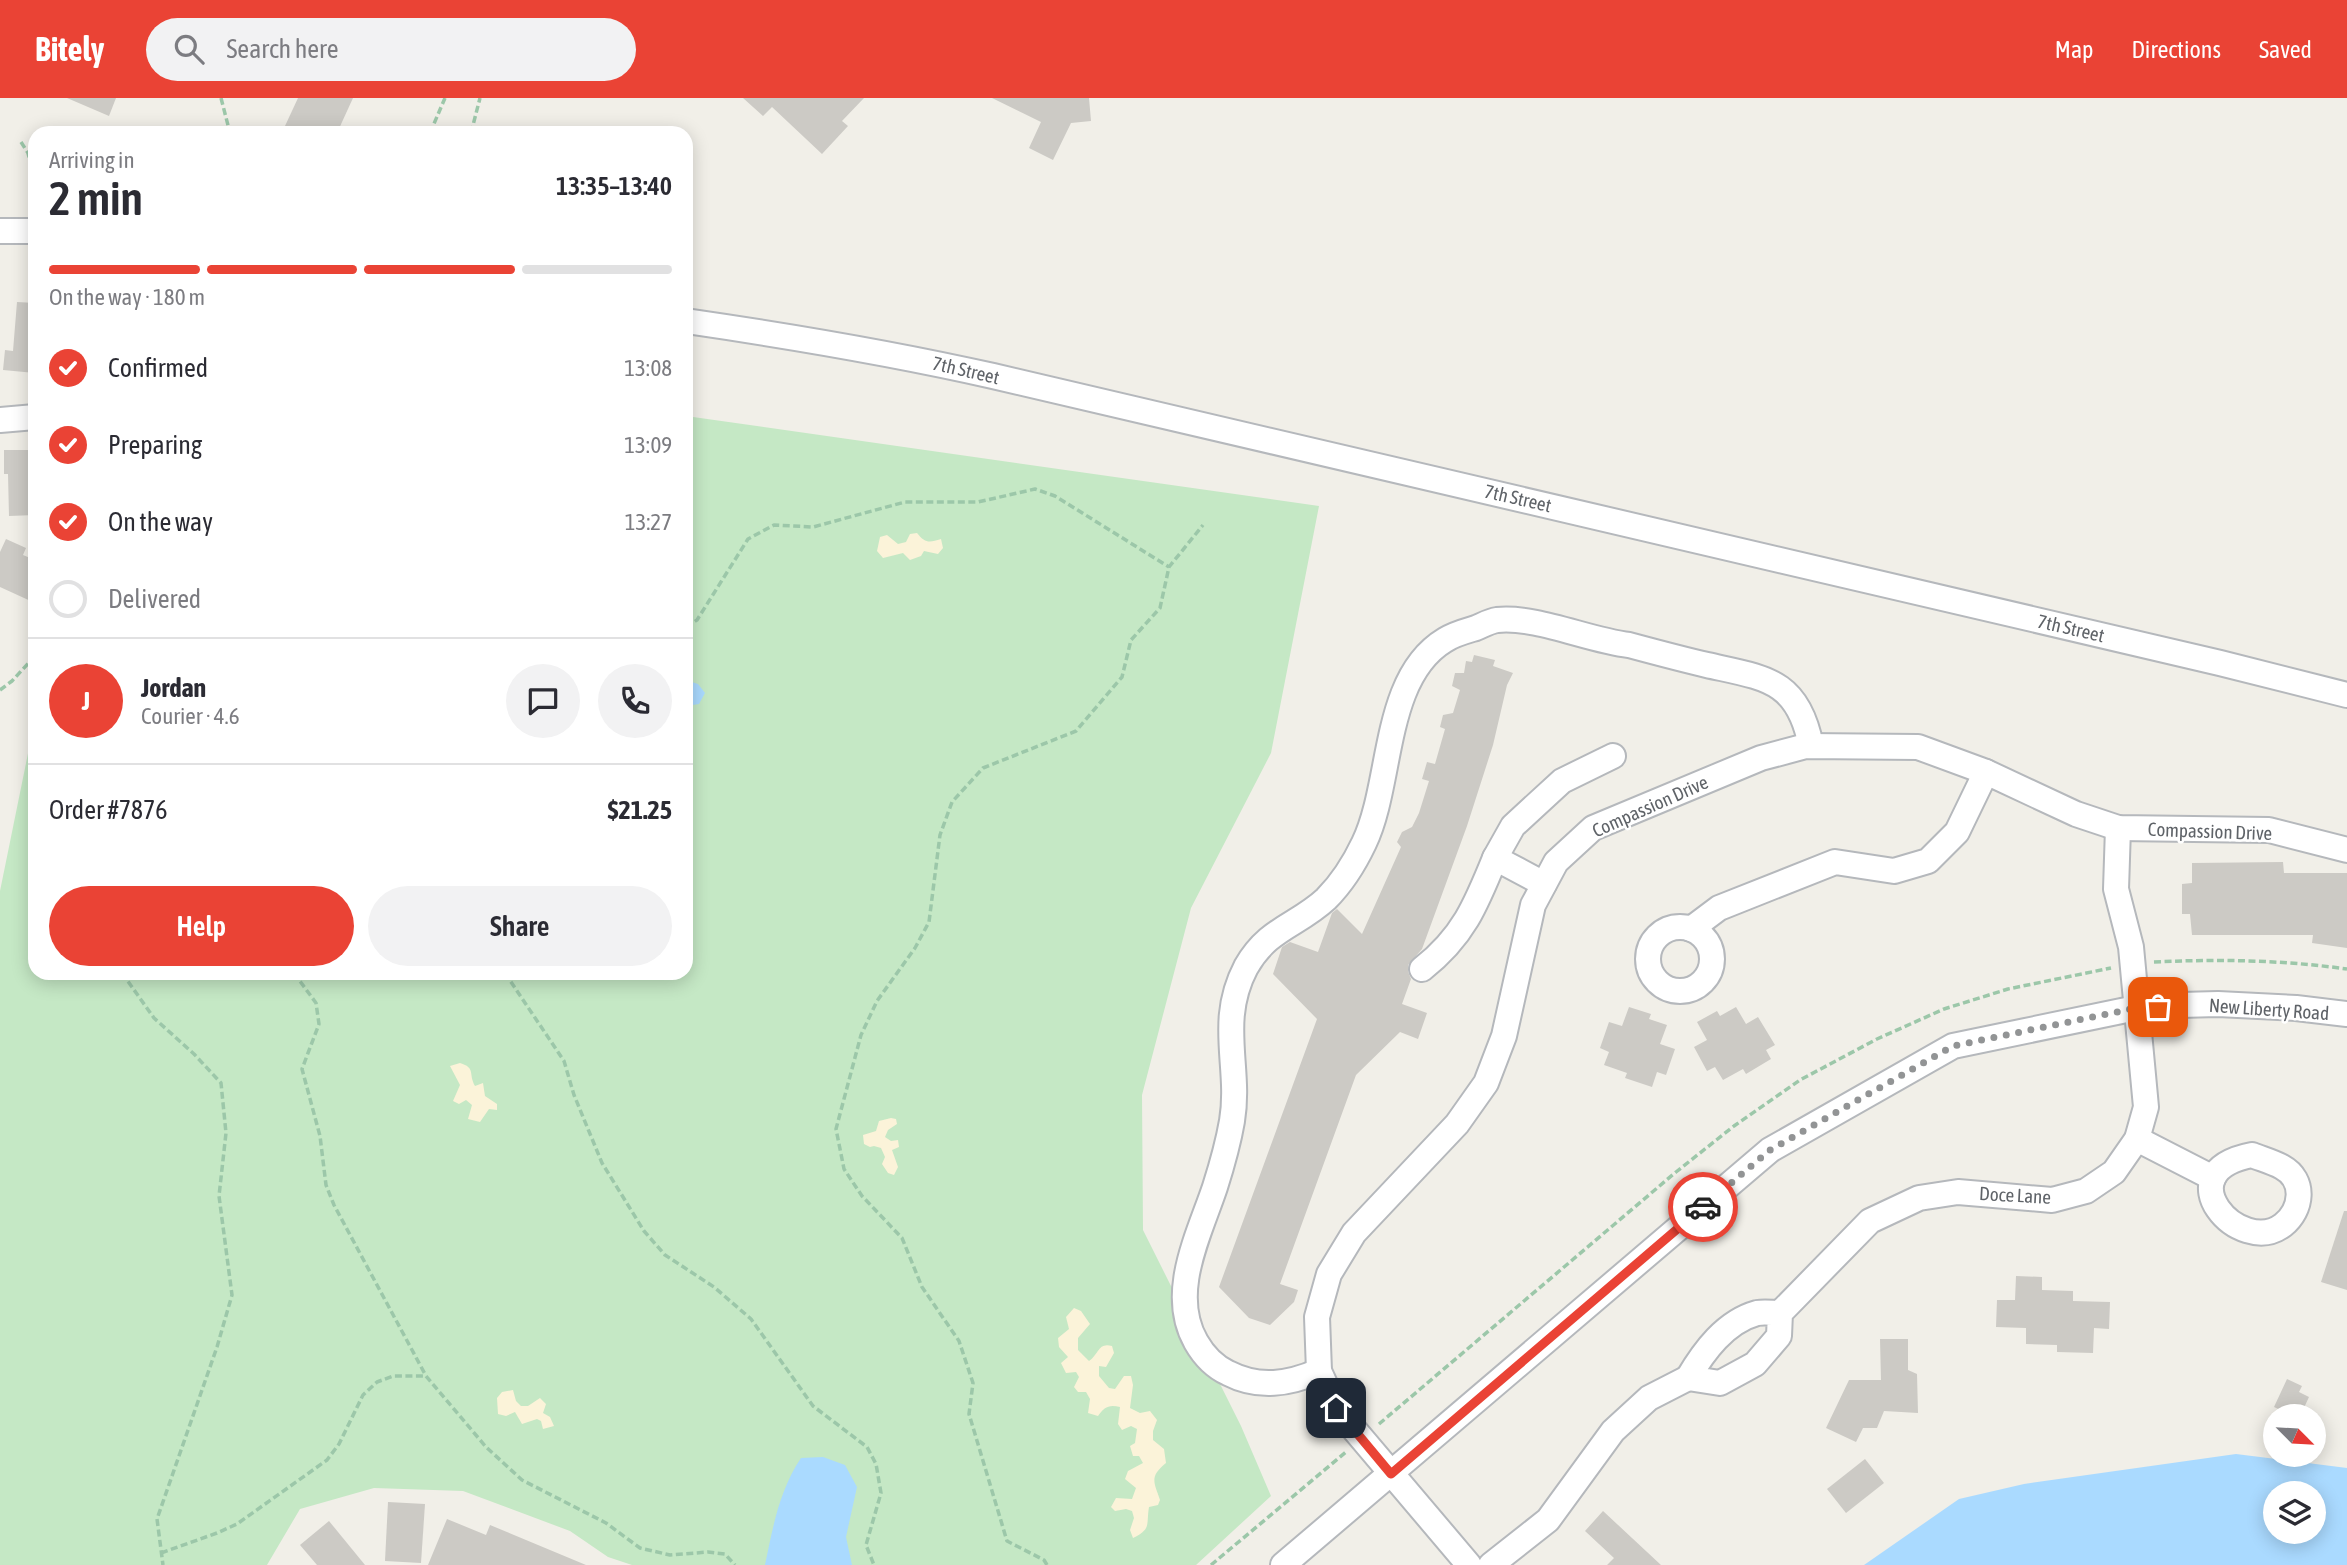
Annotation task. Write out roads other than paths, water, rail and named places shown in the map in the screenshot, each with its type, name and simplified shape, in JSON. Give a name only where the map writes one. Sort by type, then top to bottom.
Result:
[{"type":"street","points":[[0,231],[28,231]]},
{"type":"street","name":"7th Street","points":[[693,322],[800,337],[993,376],[2347,695]]},
{"type":"street","points":[[0,421],[28,418]]},
{"type":"street","points":[[1320,1371],[1289,1382],[1273,1384],[1236,1377],[1221,1370],[1202,1351],[1189,1330],[1185,1315],[1185,1281],[1227,1147],[1233,1105],[1229,1028],[1234,997],[1240,981],[1256,951],[1269,937],[1326,898],[1356,858],[1365,841],[1376,807],[1402,695],[1417,666],[1431,650],[1452,636],[1494,620],[1520,620],[1764,678],[1794,699],[1804,718],[1811,746]]},
{"type":"street","name":"Compassion Drive","points":[[1469,1565],[1336,1408],[1320,1371],[1317,1317],[1329,1274],[1354,1233],[1457,1124],[1486,1083],[1504,1036],[1533,905],[1556,862],[1593,828],[1761,758],[1811,746],[1918,747],[1986,772],[2076,814],[2119,828],[2269,830],[2347,850]]},
{"type":"street","points":[[1422,969],[1457,937],[1513,826],[1562,781],[1612,756]]},
{"type":"street","points":[[1691,929],[1719,908],[1835,862],[1894,871],[1928,861],[1957,832],[1986,772]]},
{"type":"street","name":"Doce Lane","points":[[1780,1312],[1870,1221],[1919,1198],[1958,1192],[2052,1200],[2086,1191],[2114,1171],[2137,1139],[2146,1107],[2131,947],[2116,889],[2119,828]]},
{"type":"street","points":[[1495,858],[1544,884]]},
{"type":"street","name":"New Liberty Road","points":[[1283,1565],[1770,1150],[1953,1046],[2136,1008],[2218,1004],[2347,1014]]},
{"type":"street","points":[[2137,1139],[2213,1178]]},
{"type":"street","points":[[1491,1565],[1548,1521],[1613,1431],[1649,1398],[1688,1378],[1703,1353],[1729,1328],[1758,1313],[1780,1312],[1779,1336],[1755,1364],[1720,1383],[1688,1378]]},
{"type":"water","points":[[693,682],[705,693],[699,704],[693,705]]},
{"type":"water","points":[[2236,1454],[2263,1457],[2263,1467],[2326,1465],[2347,1468],[2347,1565],[1864,1565],[1959,1499],[2024,1484]]},
{"type":"water","points":[[823,1457],[845,1465],[857,1487],[846,1537],[852,1565],[765,1565],[778,1510],[793,1471],[801,1458]]}]
